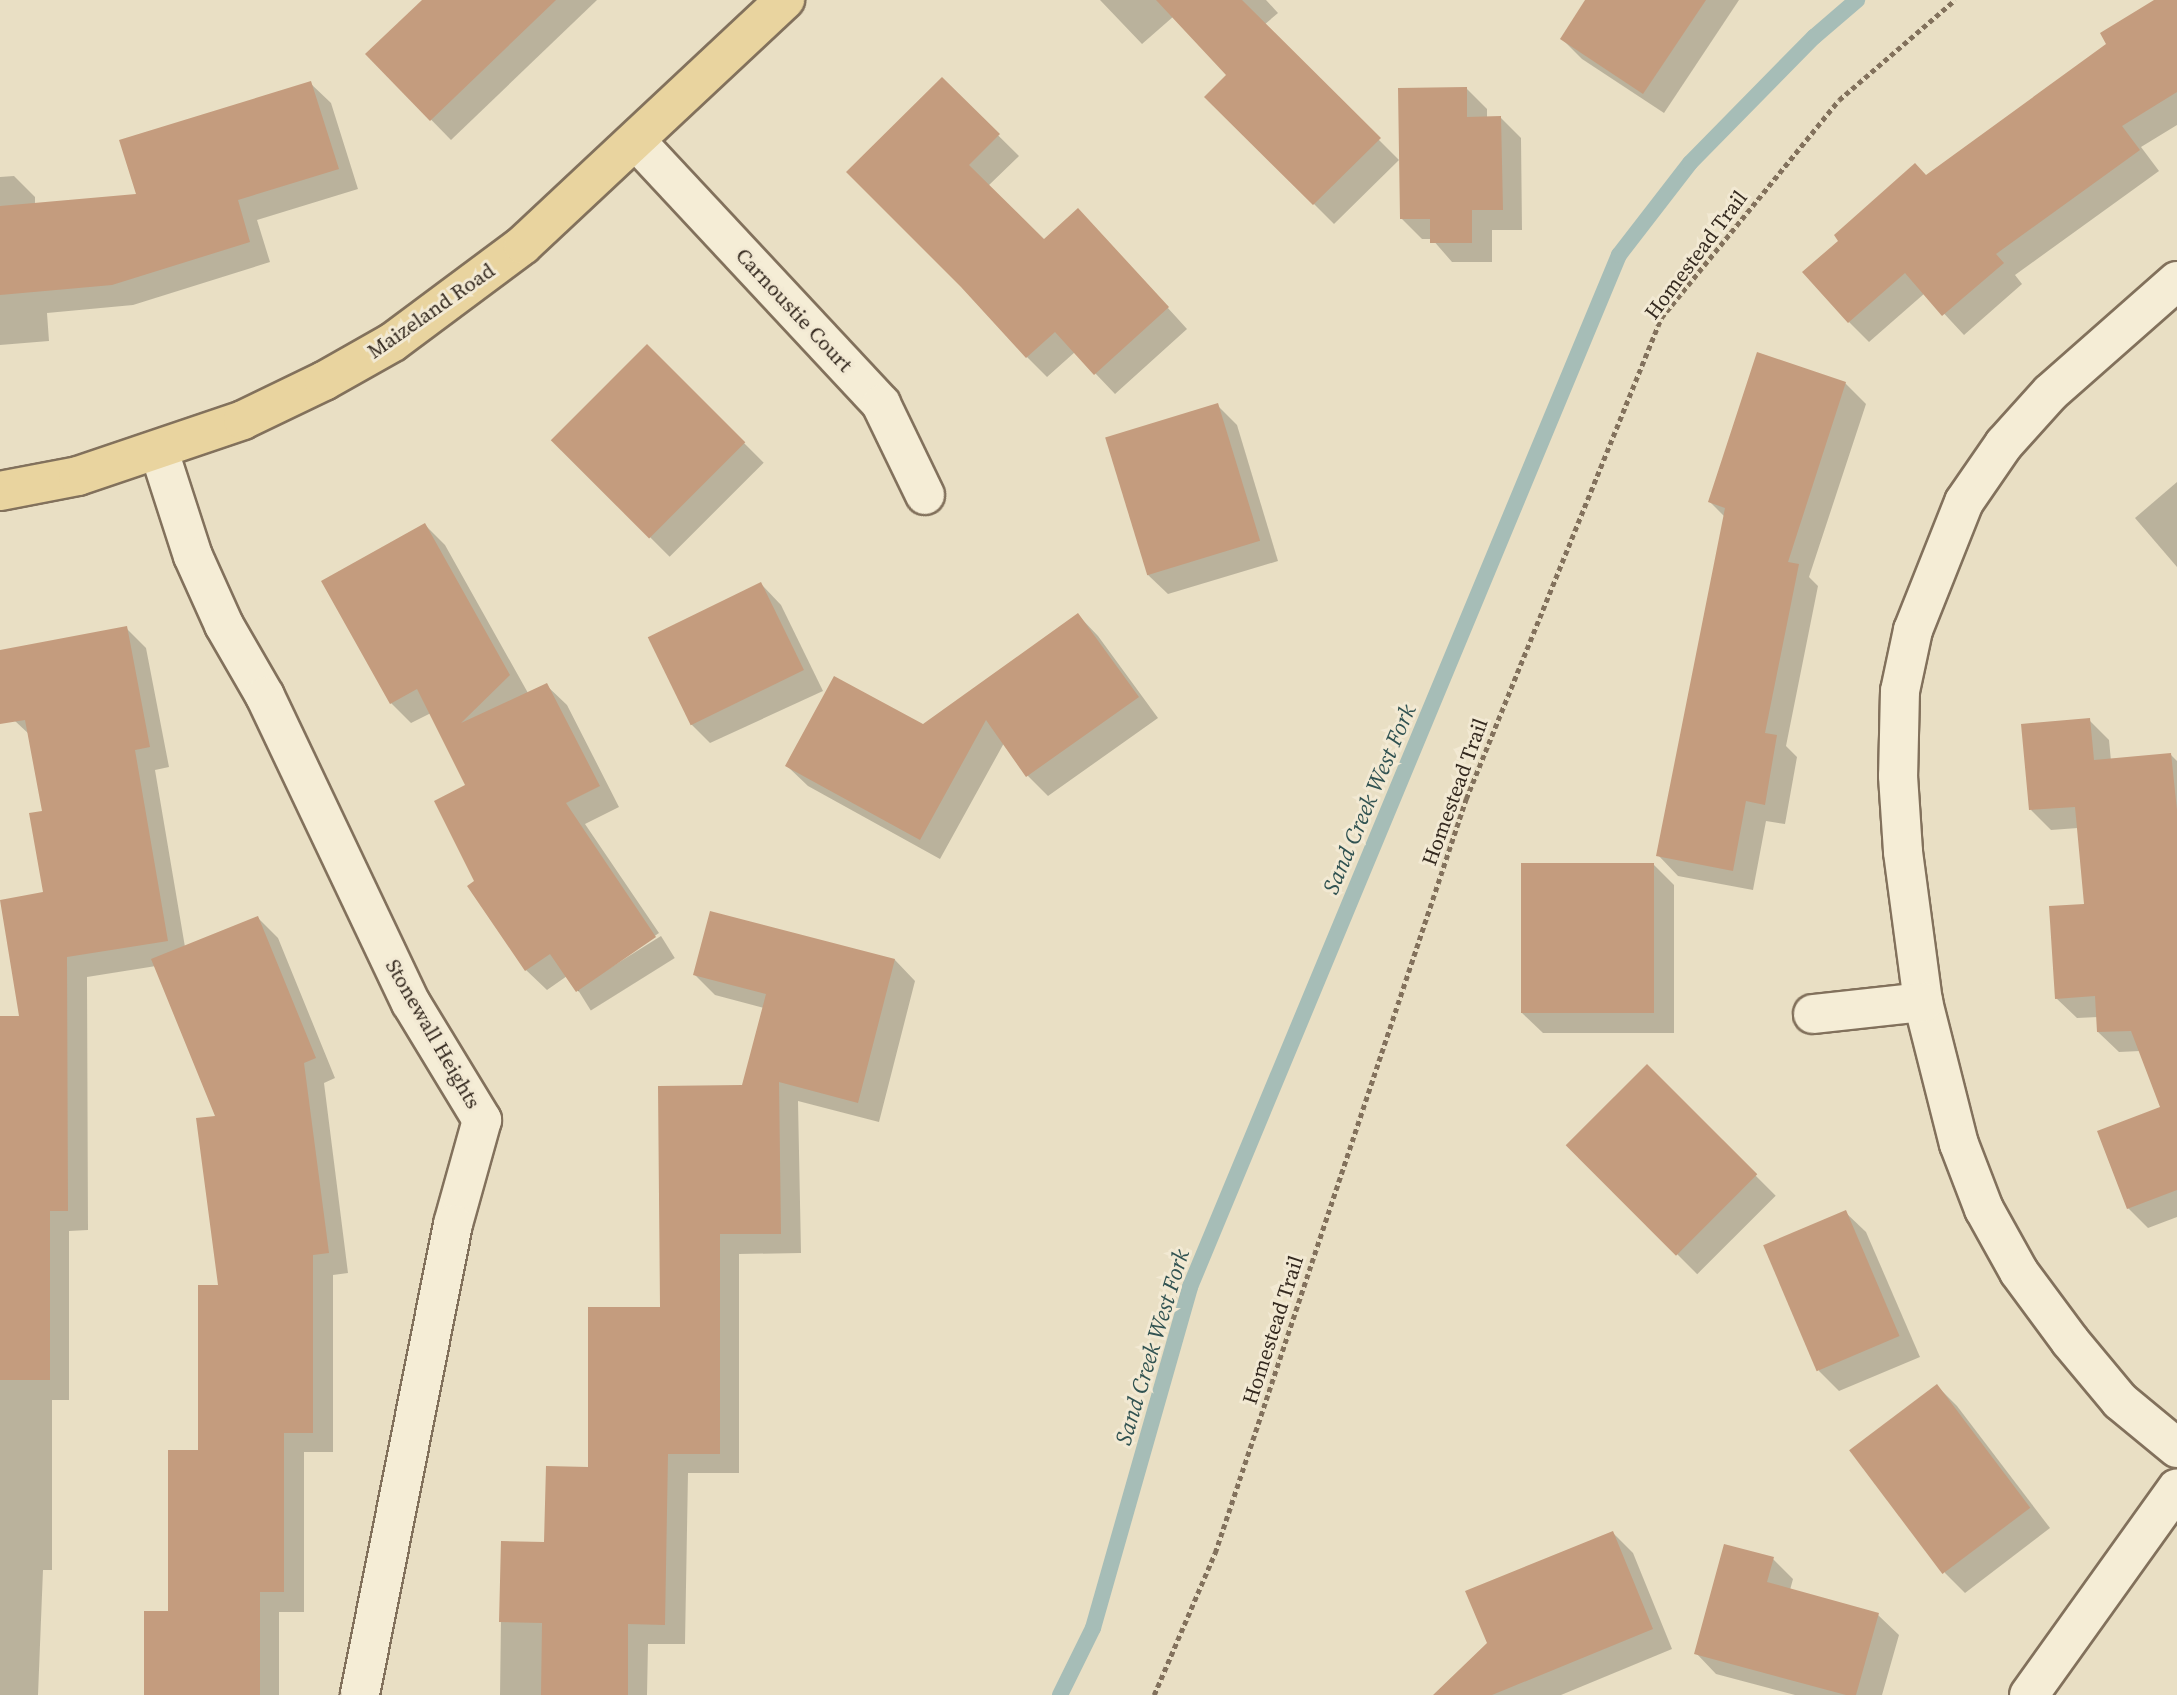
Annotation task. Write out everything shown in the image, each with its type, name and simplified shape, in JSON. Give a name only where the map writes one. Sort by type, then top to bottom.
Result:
[{"type":"main road","name":"Maizeland Road","points":[[0,491],[78,476],[159,451],[243,420],[324,381],[393,342],[523,246],[637,142],[785,0]]},
{"type":"street","name":"Carnoustie Court","points":[[637,142],[881,404],[925,495]]},
{"type":"street","points":[[2177,281],[2050,393],[2004,444],[1964,502],[1913,630],[1900,691],[1898,776],[1903,852],[1923,1002],[1959,1144],[1984,1209],[2019,1272],[2070,1341],[2120,1401],[2177,1448]]},
{"type":"street","name":"Stonewall Heights","points":[[159,451],[193,556],[224,625],[265,696],[411,1003],[482,1120],[453,1224],[360,1695]]},
{"type":"street","points":[[1813,1014],[1923,1002]]},
{"type":"street","points":[[2029,1695],[2177,1488]]},
{"type":"path","name":"Homestead Trail","points":[[1154,1695],[1216,1553],[1466,799],[1661,318],[1839,100],[1955,0]]},
{"type":"building","points":[[422,0],[556,0],[430,121],[365,54]]},
{"type":"building","points":[[1156,0],[1242,0],[1381,138],[1313,205],[1204,97],[1226,75]]},
{"type":"building","points":[[1585,0],[1706,0],[1643,94],[1560,39]]},
{"type":"building","points":[[2154,0],[2177,0],[2177,92],[2122,126],[2140,150],[1996,254],[2004,263],[1942,316],[1905,273],[1848,323],[1802,272],[1838,241],[1834,235],[1915,163],[1926,175],[2106,44],[2100,33]]},
{"type":"building","points":[[942,77],[1000,134],[969,165],[1044,239],[1078,208],[1169,307],[1094,375],[1055,332],[1026,358],[961,287],[846,172]]},
{"type":"building","points":[[311,81],[339,169],[238,200],[250,242],[112,285],[0,295],[0,206],[136,194],[119,140]]},
{"type":"building","points":[[1467,87],[1467,117],[1501,116],[1503,210],[1472,210],[1472,243],[1430,243],[1430,219],[1400,219],[1398,88]]},
{"type":"building","points":[[647,344],[745,442],[649,538],[551,440]]},
{"type":"building","points":[[1757,352],[1846,382],[1788,562],[1799,564],[1765,733],[1777,735],[1765,805],[1746,801],[1733,871],[1656,856],[1725,508],[1708,502]]},
{"type":"building","points":[[1218,403],[1260,541],[1147,575],[1105,437]]},
{"type":"building","points":[[425,523],[510,675],[461,723],[547,683],[600,786],[566,803],[656,937],[576,992],[550,954],[525,971],[467,886],[474,881],[434,801],[465,785],[417,689],[390,704],[321,581]]},
{"type":"building","points":[[761,582],[804,670],[691,725],[648,637]]},
{"type":"building","points":[[1078,613],[1139,697],[1026,777],[986,720],[920,840],[785,766],[834,676],[923,724]]},
{"type":"building","points":[[127,626],[150,747],[135,750],[168,941],[67,957],[68,1211],[50,1211],[50,1380],[0,1380],[0,1016],[19,1016],[0,900],[43,892],[29,813],[42,811],[25,720],[0,724],[0,650]]},
{"type":"building","points":[[2090,718],[2094,760],[2171,753],[2177,810],[2177,1190],[2127,1209],[2097,1131],[2160,1107],[2131,1031],[2097,1032],[2095,996],[2055,999],[2049,906],[2084,904],[2075,807],[2029,810],[2021,724]]},
{"type":"building","points":[[1521,863],[1654,863],[1654,1013],[1521,1013]]},
{"type":"building","points":[[710,911],[895,959],[858,1103],[779,1082],[781,1234],[720,1234],[720,1454],[668,1454],[665,1625],[628,1624],[628,1695],[541,1695],[542,1623],[499,1622],[501,1541],[544,1542],[546,1466],[588,1467],[588,1307],[660,1307],[658,1086],[742,1085],[766,994],[693,975]]},
{"type":"building","points":[[258,916],[316,1058],[304,1063],[329,1253],[313,1255],[313,1433],[284,1433],[284,1592],[260,1592],[260,1695],[144,1695],[144,1611],[168,1611],[168,1450],[198,1450],[198,1285],[218,1285],[196,1118],[215,1116],[151,959]]},
{"type":"building","points":[[1647,1064],[1757,1174],[1676,1256],[1566,1145]]},
{"type":"building","points":[[1846,1210],[1900,1336],[1817,1371],[1763,1245]]},
{"type":"building","points":[[1937,1384],[2030,1508],[1942,1574],[1849,1450]]},
{"type":"building","points":[[1613,1531],[1653,1629],[1492,1695],[1433,1695],[1487,1643],[1465,1591]]},
{"type":"building","points":[[1724,1544],[1774,1557],[1767,1582],[1879,1613],[1856,1695],[1846,1695],[1694,1654]]},
{"type":"waterway","name":"Sand Creek West Fork","points":[[1060,1695],[1093,1628],[1190,1287],[1619,255],[1690,163],[1814,37],[1857,0]]}]
